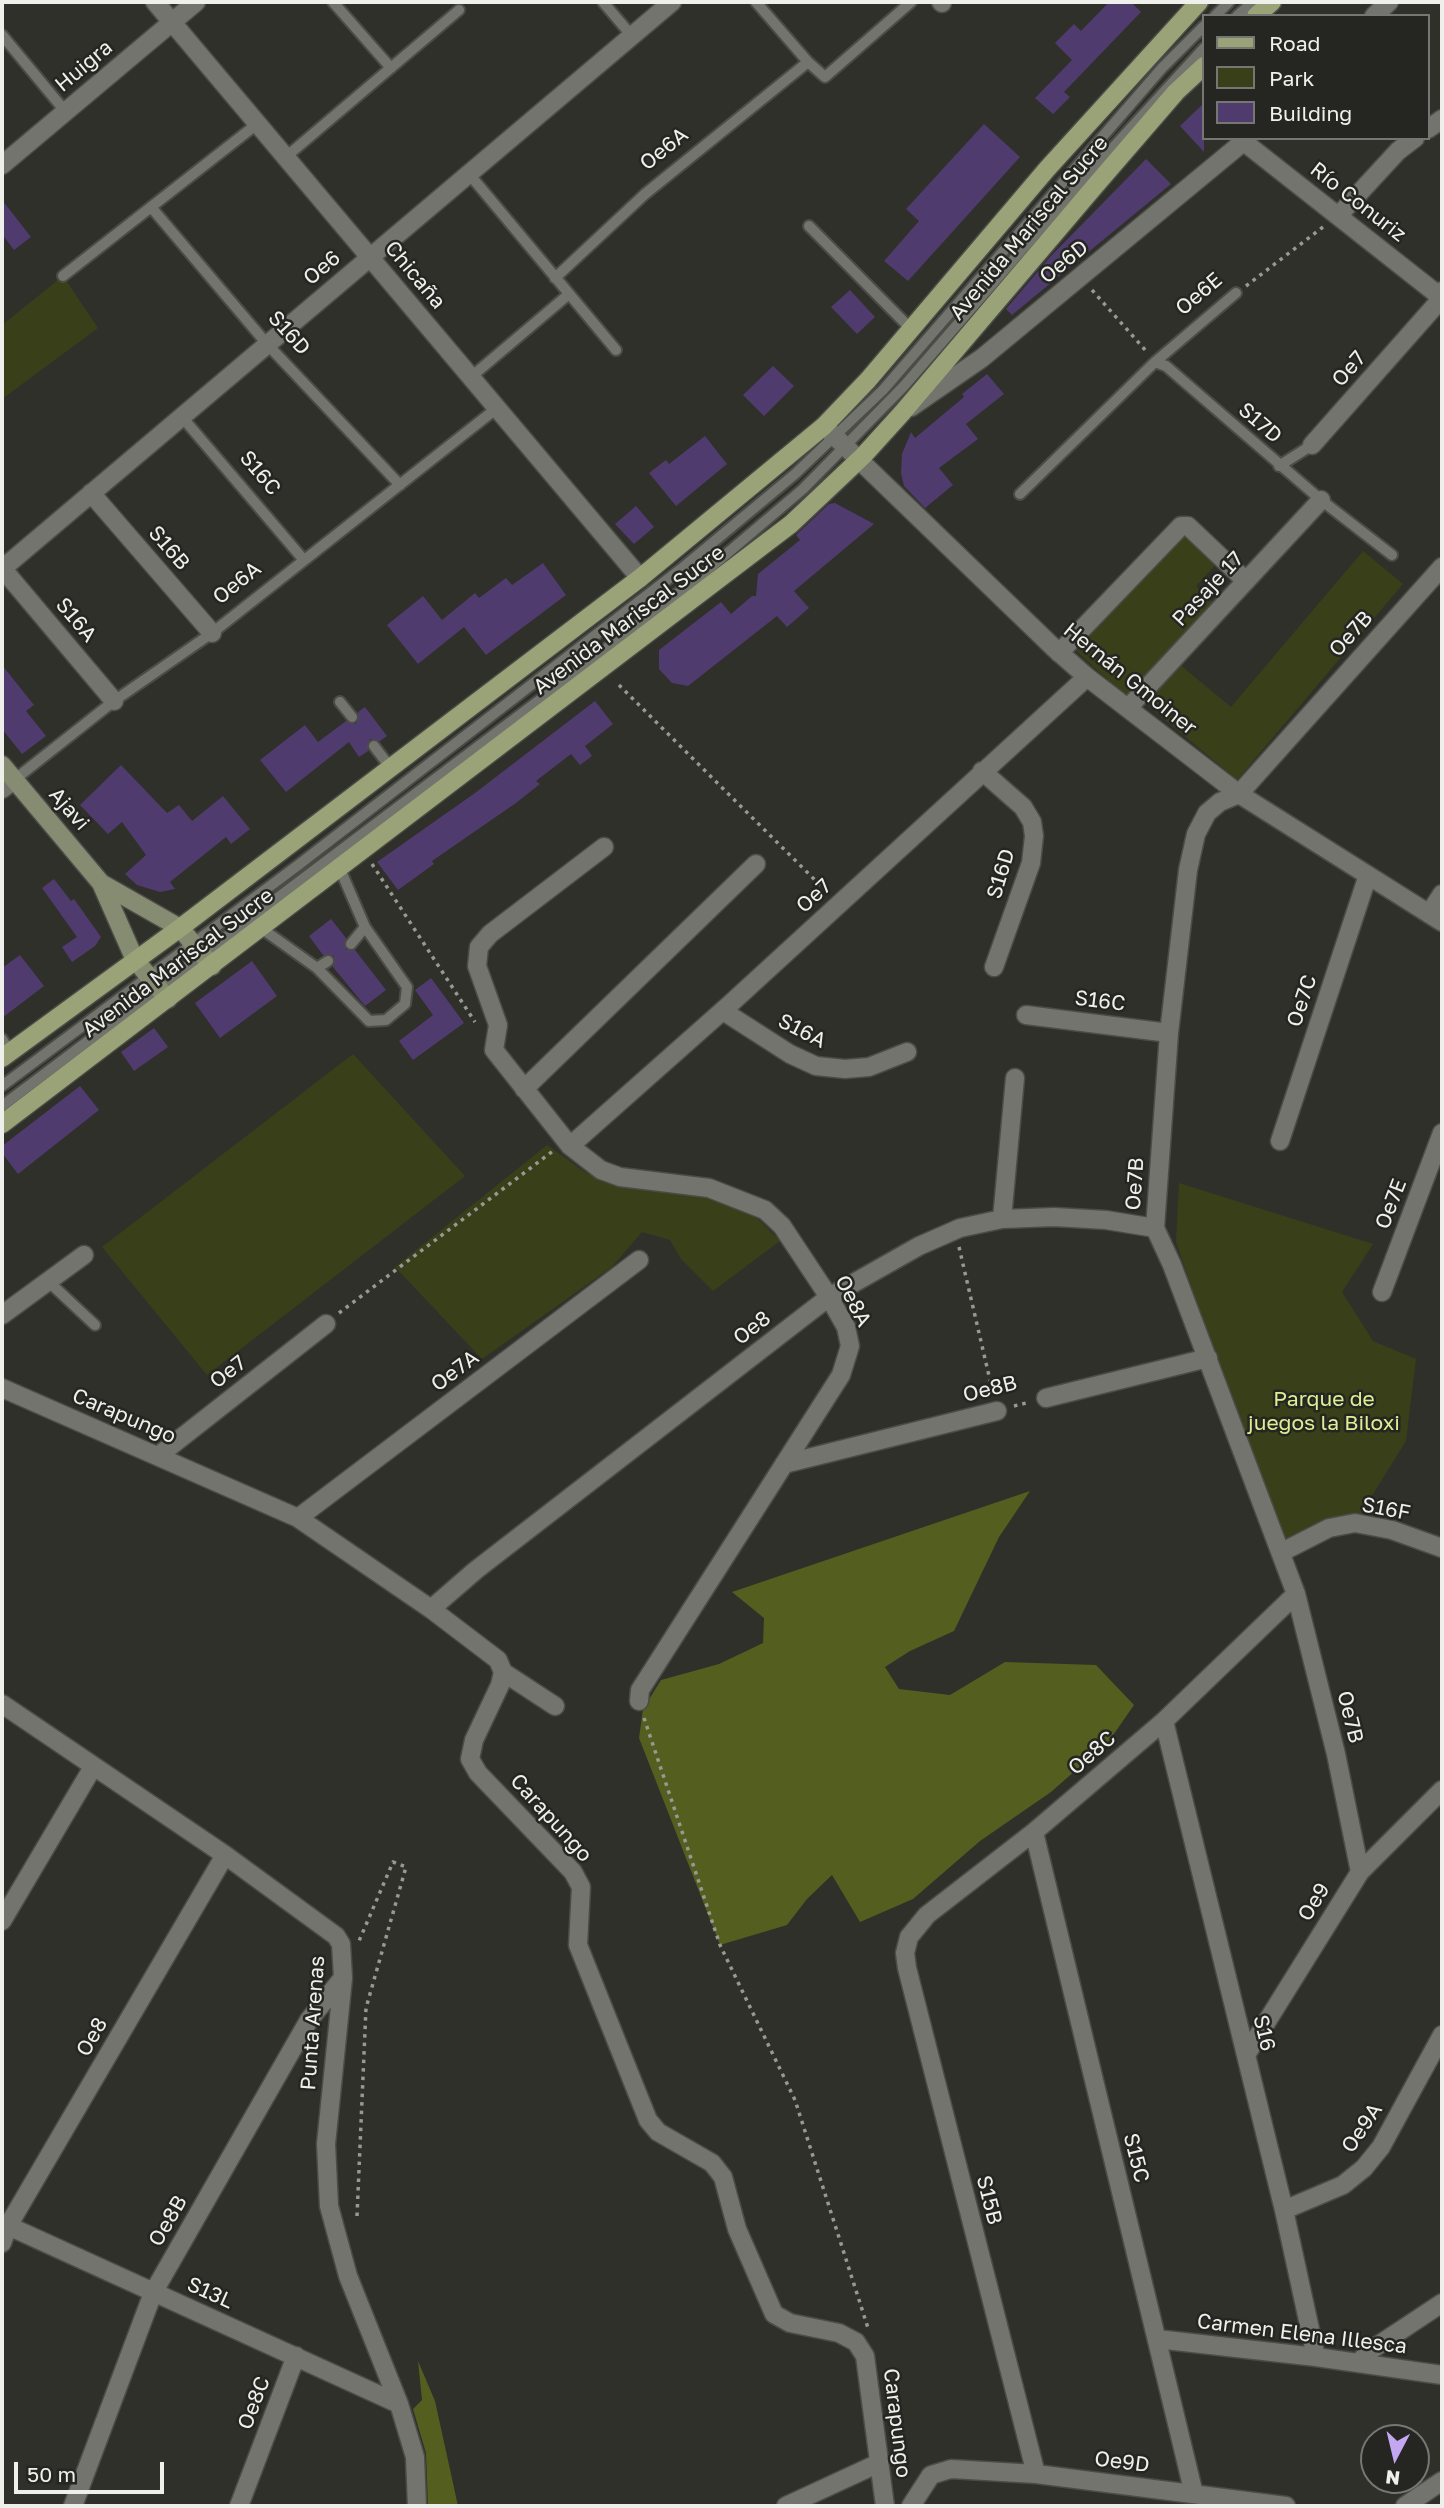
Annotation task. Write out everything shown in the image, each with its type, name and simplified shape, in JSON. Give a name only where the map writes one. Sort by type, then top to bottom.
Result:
[{"type":"main road","name":"Avenida Mariscal Sucre","points":[[4,1050],[180,928],[640,578],[835,436],[911,329],[1047,169],[1199,2]]},
{"type":"main road","points":[[1258,14],[1272,2]]},
{"type":"main road","name":"Avenida Mariscal Sucre","points":[[2,1124],[158,988],[202,955],[261,928],[791,524],[859,460],[902,413],[1176,92],[1202,68]]},
{"type":"street","name":"Chicaña","points":[[155,2],[640,578]]},
{"type":"street","name":"Huigra","points":[[2,165],[196,2]]},
{"type":"street","name":"Oe6","points":[[2,568],[672,2]]},
{"type":"street","points":[[1376,14],[1389,2]]},
{"type":"street","name":"Oe6D","points":[[902,413],[982,358],[1246,140]]},
{"type":"street","name":"Río Conuriz","points":[[1246,140],[1442,298]]},
{"type":"street","points":[[1339,215],[1398,151],[1412,140]]},
{"type":"street","points":[[1442,291],[1442,298]]},
{"type":"street","name":"Oe7","points":[[1312,445],[1442,298]]},
{"type":"street","name":"Hernán Gmoiner","points":[[835,436],[1087,677],[1240,794],[1436,918]]},
{"type":"street","name":"S16B","points":[[92,493],[212,632]]},
{"type":"street","name":"Pasaje 17","points":[[1128,708],[1321,500]]},
{"type":"street","points":[[1059,653],[1181,526],[1188,526],[1247,581]]},
{"type":"street","name":"Oe7B","points":[[1360,1872],[1336,1754],[1296,1594],[1208,1358],[1155,1228],[1169,1032],[1188,870],[1196,834],[1208,813],[1220,802],[1240,794],[1442,567]]},
{"type":"street","name":"S16A","points":[[2,568],[114,701]]},
{"type":"street","name":"Oe7","points":[[568,1144],[723,1011],[1087,677]]},
{"type":"street","name":"Ajavi","points":[[2,765],[8,785],[101,883],[180,928],[202,955]]},
{"type":"street","name":"S16D","points":[[982,771],[1023,807],[1032,822],[1034,836],[1031,863],[994,967]]},
{"type":"street","points":[[494,1050],[498,1026],[477,966],[479,947],[491,933],[604,848]]},
{"type":"street","points":[[524,1089],[757,864]]},
{"type":"street","name":"Oe7C","points":[[1280,1141],[1368,876]]},
{"type":"street","name":"Ajavi","points":[[101,883],[135,960],[158,988]]},
{"type":"street","points":[[1436,918],[1442,894]]},
{"type":"street","name":"S16A","points":[[723,1011],[790,1055],[816,1066],[845,1069],[869,1067],[907,1052]]},
{"type":"street","name":"S16C","points":[[1026,1015],[1169,1032]]},
{"type":"street","name":"Oe8A","points":[[494,1050],[568,1144],[601,1170],[620,1177],[709,1188],[765,1210],[782,1226],[829,1297],[848,1334],[850,1346],[846,1366],[640,1690],[639,1701]]},
{"type":"street","points":[[1002,1219],[1016,1077]]},
{"type":"street","name":"Oe7E","points":[[1382,1292],[1442,1133]]},
{"type":"street","name":"Oe8","points":[[431,1609],[476,1570],[829,1297],[919,1245],[955,1230],[1002,1219],[1067,1217],[1155,1228]]},
{"type":"street","points":[[2,1315],[84,1255]]},
{"type":"street","name":"Oe7A","points":[[298,1518],[639,1260]]},
{"type":"street","name":"Oe7","points":[[158,1455],[326,1324]]},
{"type":"street","name":"Oe8B","points":[[1046,1398],[1208,1358]]},
{"type":"street","name":"Carapungo","points":[[2,1388],[298,1518],[431,1609],[498,1660],[503,1672],[500,1685],[474,1740],[470,1759],[478,1773],[573,1872],[581,1887],[579,1945],[648,2120],[658,2132],[705,2157],[723,2177],[737,2230],[774,2314],[790,2323],[839,2333],[856,2342],[865,2356],[884,2506]]},
{"type":"street","name":"Oe8B","points":[[784,1464],[997,1410]]},
{"type":"street","name":"S16F","points":[[1282,1552],[1329,1528],[1355,1523],[1392,1530],[1442,1549]]},
{"type":"street","name":"Oe8C","points":[[909,1937],[927,1915],[1034,1832],[1164,1721],[1296,1594]]},
{"type":"street","points":[[503,1672],[555,1706]]},
{"type":"street","name":"Punta Arenas","points":[[2,1704],[225,1855],[336,1936],[341,1944],[343,1978],[326,2144],[329,2206],[348,2276],[399,2404],[415,2457],[417,2506]]},
{"type":"street","name":"S16","points":[[1164,1721],[1247,2055],[1316,2357]]},
{"type":"street","points":[[2,1921],[93,1767]]},
{"type":"street","name":"Oe9","points":[[1247,2055],[1360,1872],[1442,1790]]},
{"type":"street","name":"S15C","points":[[1034,1832],[1194,2494]]},
{"type":"street","name":"Oe8","points":[[4,2231],[225,1855]]},
{"type":"street","name":"S15B","points":[[909,1937],[905,1953],[907,1968],[1036,2474]]},
{"type":"street","name":"Oe8B","points":[[73,2506],[153,2293],[309,2020],[343,1978]]},
{"type":"street","name":"Oe9A","points":[[1284,2210],[1343,2185],[1364,2168],[1381,2147],[1442,2035]]},
{"type":"street","name":"S13L","points":[[4,2231],[153,2293],[399,2404]]},
{"type":"street","points":[[1359,2362],[1371,2350],[1442,2303]]},
{"type":"street","name":"Carmen Elena Illesca","points":[[1157,2339],[1359,2362],[1442,2375]]},
{"type":"street","name":"Oe8C","points":[[239,2506],[296,2356]]},
{"type":"street","points":[[786,2506],[880,2463]]},
{"type":"street","name":"Oe9D","points":[[911,2506],[931,2475],[951,2469],[1036,2474],[1286,2506]]},
{"type":"street","points":[[1405,2506],[1442,2481]]},
{"type":"lane","points":[[332,2],[391,68]]},
{"type":"lane","points":[[603,2],[632,36]]},
{"type":"lane","points":[[756,2],[808,62],[825,77],[911,2]]},
{"type":"lane","points":[[1239,14],[1253,2]]},
{"type":"lane","points":[[287,156],[459,10]]},
{"type":"lane","points":[[202,955],[681,569],[835,436],[883,390],[1162,68],[1202,28]]},
{"type":"lane","points":[[2,35],[65,111]]},
{"type":"lane","points":[[2,1106],[704,573],[803,489],[835,436],[904,386],[1066,199],[1202,50]]},
{"type":"lane","name":"Oe6A","points":[[555,278],[645,194],[808,62]]},
{"type":"lane","points":[[63,275],[257,124]]},
{"type":"lane","points":[[471,174],[616,349]]},
{"type":"lane","name":"S16D","points":[[151,207],[267,344],[400,485]]},
{"type":"lane","points":[[809,226],[911,329]]},
{"type":"lane","name":"Oe6E","points":[[1020,494],[1155,362],[1236,293]]},
{"type":"lane","points":[[471,377],[569,294]]},
{"type":"lane","name":"S17D","points":[[1155,362],[1166,366],[1279,466],[1392,555]]},
{"type":"lane","name":"Oe6A","points":[[8,785],[114,701],[212,632],[497,408]]},
{"type":"lane","name":"S16C","points":[[182,417],[303,559]]},
{"type":"lane","name":"Oe7","points":[[1279,466],[1312,445]]},
{"type":"lane","points":[[340,702],[352,717]]},
{"type":"lane","points":[[374,746],[390,768]]},
{"type":"lane","points":[[261,928],[317,968],[369,1021],[386,1020],[405,1004],[407,987],[365,927],[340,869]]},
{"type":"lane","points":[[351,944],[365,927]]},
{"type":"lane","points":[[317,968],[328,961]]},
{"type":"lane","points":[[2,1086],[158,988]]},
{"type":"lane","points":[[49,1282],[95,1325]]},
{"type":"path","name":"Oe6E","points":[[1236,293],[1339,215]]},
{"type":"path","points":[[1082,277],[1155,362]]},
{"type":"path","points":[[619,685],[831,897]]},
{"type":"path","points":[[363,851],[494,1050]]},
{"type":"path","points":[[326,1324],[366,1290],[568,1144]]},
{"type":"path","points":[[955,1230],[997,1410]]},
{"type":"path","name":"Oe8B","points":[[997,1410],[1046,1398]]},
{"type":"path","points":[[639,1701],[720,1945],[795,2100],[872,2339],[865,2356]]},
{"type":"path","points":[[357,2216],[366,2008],[406,1867],[393,1862],[358,1944]]},
{"type":"green space","points":[[63,276],[98,328],[2,399],[2,325]]},
{"type":"green space","points":[[1185,528],[1220,560],[1196,586],[1215,604],[1127,698],[1073,648]]},
{"type":"green space","points":[[1363,551],[1403,584],[1237,780],[1145,703],[1179,664],[1231,707]]},
{"type":"green space","points":[[353,1054],[465,1176],[207,1375],[102,1247]]},
{"type":"green space","points":[[547,1145],[588,1174],[610,1183],[687,1192],[753,1214],[780,1241],[713,1291],[681,1259],[670,1240],[642,1232],[612,1267],[482,1359],[395,1267]]},
{"type":"green space","name":"Parque de juegos la Biloxi","points":[[1179,1183],[1373,1244],[1342,1292],[1373,1341],[1416,1359],[1406,1441],[1355,1523],[1282,1552],[1176,1242]]},
{"type":"green space","points":[[1030,1491],[999,1537],[954,1631],[910,1651],[885,1667],[899,1689],[950,1695],[1005,1662],[1096,1665],[1134,1705],[1109,1741],[1051,1792],[980,1841],[913,1899],[860,1922],[832,1875],[807,1899],[787,1925],[720,1945],[639,1738],[643,1709],[661,1680],[719,1664],[763,1643],[764,1618],[732,1592]]},
{"type":"green space","points":[[418,2361],[435,2401],[458,2506],[428,2506],[426,2453],[413,2409],[422,2400]]},
{"type":"building","points":[[1109,2],[1131,2],[1141,12],[1064,92],[1070,97],[1053,114],[1035,98],[1072,60],[1055,43],[1074,24],[1081,31]]},
{"type":"building","points":[[1202,105],[1204,152],[1180,126]]},
{"type":"building","points":[[984,124],[1020,157],[908,281],[884,261],[919,221],[906,209]]},
{"type":"building","points":[[1146,159],[1171,184],[1012,315],[1006,309],[1051,256]]},
{"type":"building","points":[[2,200],[31,237],[14,250],[2,234]]},
{"type":"building","points":[[850,290],[875,317],[857,334],[831,307]]},
{"type":"building","points":[[773,366],[794,386],[764,416],[743,395]]},
{"type":"building","points":[[987,374],[1004,394],[966,424],[978,439],[939,468],[953,485],[925,508],[904,486],[901,473],[902,454],[911,432],[915,438]]},
{"type":"building","points":[[705,436],[727,464],[676,506],[649,473],[666,460],[669,464]]},
{"type":"building","points":[[835,503],[874,524],[794,591],[809,608],[787,627],[777,616],[688,686],[672,683],[659,669],[659,650],[721,602],[731,614],[752,596],[756,596],[758,574],[800,540],[796,535],[829,504]]},
{"type":"building","points":[[636,506],[654,527],[634,544],[615,524]]},
{"type":"building","points":[[543,563],[566,595],[486,655],[464,627],[418,664],[387,625],[423,596],[442,620],[475,593],[479,598],[506,578],[512,585]]},
{"type":"building","points":[[2,665],[34,705],[26,711],[46,736],[22,754],[2,729]]},
{"type":"building","points":[[595,701],[613,724],[585,746],[592,756],[580,765],[571,754],[536,781],[540,784],[516,803],[432,861],[434,864],[398,890],[377,862],[475,793]]},
{"type":"building","points":[[365,707],[387,736],[380,741],[370,739],[368,751],[359,757],[349,742],[286,792],[260,760],[305,725],[318,742],[346,721],[356,724],[358,712]]},
{"type":"building","points":[[121,765],[167,813],[179,805],[192,821],[223,796],[250,829],[231,844],[226,837],[170,882],[175,889],[160,892],[137,885],[125,874],[146,855],[122,822],[108,834],[80,805]]},
{"type":"building","points":[[54,879],[71,901],[74,899],[101,937],[95,946],[72,962],[62,947],[77,937],[42,888]]},
{"type":"building","points":[[331,919],[346,938],[346,950],[355,950],[386,990],[365,1006],[333,967],[334,956],[323,955],[309,936]]},
{"type":"building","points":[[20,955],[44,986],[2,1018],[2,968]]},
{"type":"building","points":[[252,961],[277,996],[220,1038],[195,1003]]},
{"type":"building","points":[[431,978],[464,1023],[413,1060],[399,1041],[433,1015],[415,990]]},
{"type":"building","points":[[154,1028],[168,1047],[134,1071],[121,1052]]},
{"type":"building","points":[[80,1086],[99,1110],[18,1174],[2,1153],[2,1146]]}]
